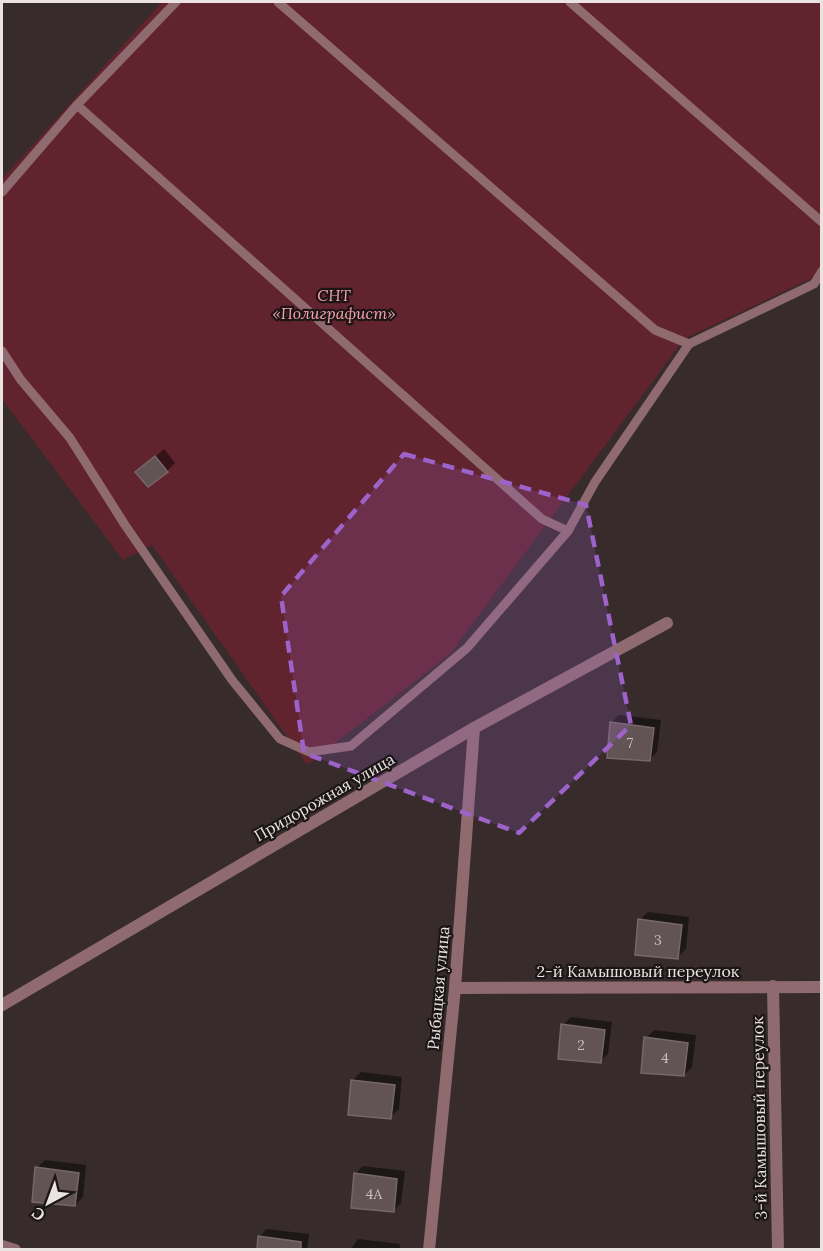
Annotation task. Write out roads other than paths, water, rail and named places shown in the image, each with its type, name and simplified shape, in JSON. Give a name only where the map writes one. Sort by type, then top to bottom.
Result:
[{"type":"street","name":"Придорожная улица","points":[[2,1005],[474,728],[667,622]]},
{"type":"street","name":"Рыбацкая улица","points":[[429,1250],[455,988],[474,728]]},
{"type":"street","name":"3-й Камышовый переулок","points":[[773,986],[777,1250]]},
{"type":"street","name":"2-й Камышовый переулок","points":[[455,988],[822,987]]},
{"type":"street","points":[[2,1246],[15,1250]]},
{"type":"lane","points":[[2,192],[77,105],[176,2]]},
{"type":"lane","points":[[278,2],[655,330],[689,344]]},
{"type":"lane","points":[[570,2],[822,222]]},
{"type":"lane","points":[[77,105],[542,519],[568,531]]},
{"type":"lane","points":[[2,351],[21,380],[70,438],[125,525],[232,680],[280,739],[309,752],[351,746],[467,648],[568,531],[595,482],[689,344],[814,284],[822,271]]},
{"type":"park label","name":"СНТ «Полиграфист»","points":[[334,304]]}]
